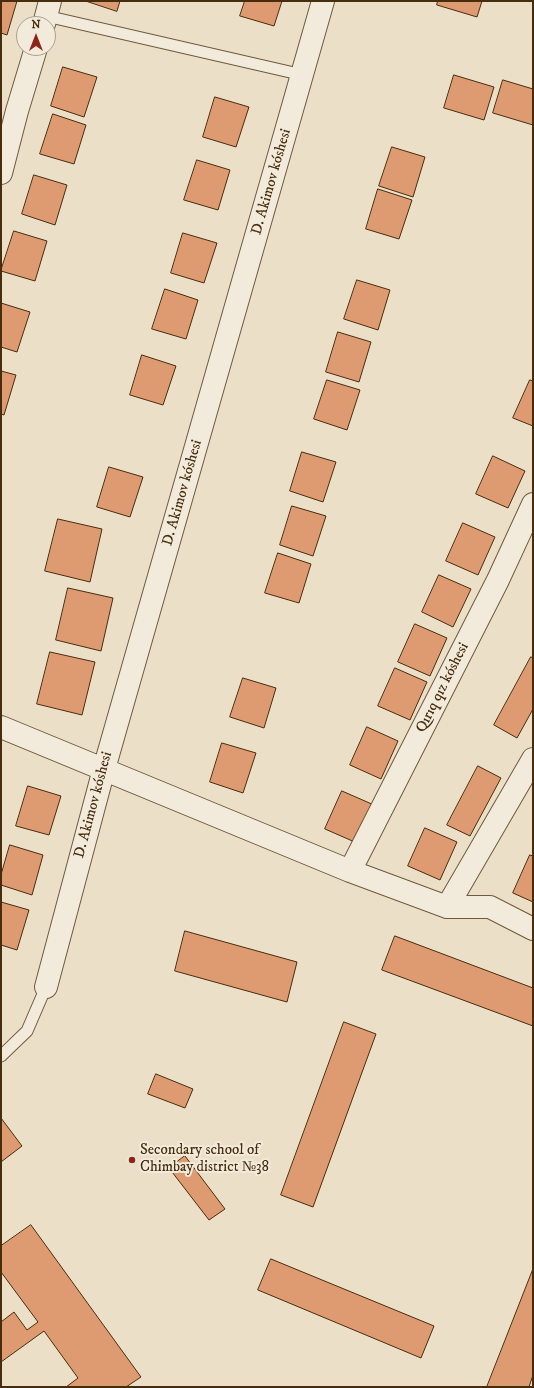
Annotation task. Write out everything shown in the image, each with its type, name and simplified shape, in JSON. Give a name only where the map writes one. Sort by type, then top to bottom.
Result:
[{"type":"street","name":"D. Akimov kóshesi","points":[[46,987],[104,769],[323,1]]},
{"type":"street","points":[[1,173],[17,111],[34,56]]},
{"type":"street","name":"Qırıq qız kóshesi","points":[[350,871],[498,580],[533,504]]},
{"type":"street","points":[[1,727],[350,871],[447,906],[490,907],[533,929]]},
{"type":"street","points":[[447,906],[533,759]]},
{"type":"lane","points":[[46,14],[303,75]]},
{"type":"lane","points":[[1,1056],[27,1031],[46,987]]},
{"type":"building","points":[[1,1],[17,1],[7,35],[1,33]]},
{"type":"building","points":[[86,1],[120,1],[117,11]]},
{"type":"building","points":[[245,1],[282,1],[274,26],[240,16]]},
{"type":"building","points":[[438,1],[482,1],[477,17],[437,5]]},
{"type":"building","points":[[63,67],[97,77],[84,117],[51,106]]},
{"type":"building","points":[[454,75],[494,87],[484,120],[444,108]]},
{"type":"building","points":[[503,80],[533,89],[533,125],[493,113]]},
{"type":"building","points":[[215,97],[249,107],[236,147],[203,137]]},
{"type":"building","points":[[53,114],[86,125],[74,164],[40,154]]},
{"type":"building","points":[[392,147],[425,157],[413,197],[379,186]]},
{"type":"building","points":[[197,160],[230,170],[218,210],[184,200]]},
{"type":"building","points":[[34,175],[67,185],[55,225],[22,214]]},
{"type":"building","points":[[378,189],[412,200],[399,239],[366,229]]},
{"type":"building","points":[[14,231],[47,241],[35,281],[1,271]]},
{"type":"building","points":[[183,233],[217,243],[204,283],[171,273]]},
{"type":"building","points":[[357,280],[390,290],[378,330],[344,319]]},
{"type":"building","points":[[165,289],[198,300],[186,339],[152,329]]},
{"type":"building","points":[[1,303],[30,312],[17,352],[1,347]]},
{"type":"building","points":[[338,332],[371,342],[359,382],[326,372]]},
{"type":"building","points":[[142,355],[176,366],[163,405],[130,395]]},
{"type":"building","points":[[1,371],[16,375],[4,415],[1,414]]},
{"type":"building","points":[[327,380],[360,390],[347,430],[314,419]]},
{"type":"building","points":[[530,380],[533,381],[533,426],[513,418]]},
{"type":"building","points":[[302,452],[336,462],[323,502],[290,491]]},
{"type":"building","points":[[493,456],[525,471],[508,508],[476,494]]},
{"type":"building","points":[[109,467],[143,477],[130,517],[97,507]]},
{"type":"building","points":[[292,506],[326,516],[313,556],[280,545]]},
{"type":"building","points":[[58,519],[102,529],[90,582],[45,571]]},
{"type":"building","points":[[463,523],[495,537],[478,575],[446,561]]},
{"type":"building","points":[[278,553],[311,564],[299,603],[265,593]]},
{"type":"building","points":[[439,575],[471,589],[453,627],[422,612]]},
{"type":"building","points":[[68,588],[113,598],[101,651],[56,640]]},
{"type":"building","points":[[415,624],[447,638],[430,676],[398,662]]},
{"type":"building","points":[[50,652],[95,662],[82,715],[37,704]]},
{"type":"building","points":[[531,657],[533,658],[533,709],[517,738],[494,725]]},
{"type":"building","points":[[395,668],[427,682],[410,720],[378,706]]},
{"type":"building","points":[[243,678],[276,688],[264,728],[230,717]]},
{"type":"building","points":[[367,727],[398,741],[381,779],[350,765]]},
{"type":"building","points":[[222,743],[256,753],[243,793],[210,782]]},
{"type":"building","points":[[478,766],[501,778],[470,836],[447,825]]},
{"type":"building","points":[[28,786],[61,796],[49,835],[16,826]]},
{"type":"building","points":[[342,791],[374,805],[357,843],[325,829]]},
{"type":"building","points":[[425,828],[457,842],[440,880],[408,866]]},
{"type":"building","points":[[10,845],[43,855],[32,895],[1,885],[1,875]]},
{"type":"building","points":[[530,855],[533,856],[533,902],[513,893]]},
{"type":"building","points":[[1,902],[29,910],[17,950],[1,945]]},
{"type":"building","points":[[185,931],[297,962],[287,1002],[175,971]]},
{"type":"building","points":[[395,936],[533,988],[533,1026],[382,970]]},
{"type":"building","points":[[344,1022],[376,1034],[313,1207],[281,1195]]},
{"type":"building","points":[[156,1074],[193,1089],[185,1108],[148,1094]]},
{"type":"building","points":[[1,1118],[22,1146],[1,1162]]},
{"type":"building","points":[[185,1156],[225,1209],[209,1220],[169,1168]]},
{"type":"building","points":[[31,1225],[141,1377],[126,1387],[66,1387],[78,1378],[44,1331],[1,1362],[1,1322],[14,1312],[27,1330],[38,1322],[1,1272],[1,1246]]},
{"type":"building","points":[[271,1259],[434,1326],[421,1358],[258,1290]]},
{"type":"building","points":[[533,1269],[533,1375],[529,1387],[487,1387]]},
{"type":"place","name":"Secondary school of Chimbay district №38","points":[[132,1160]]}]
